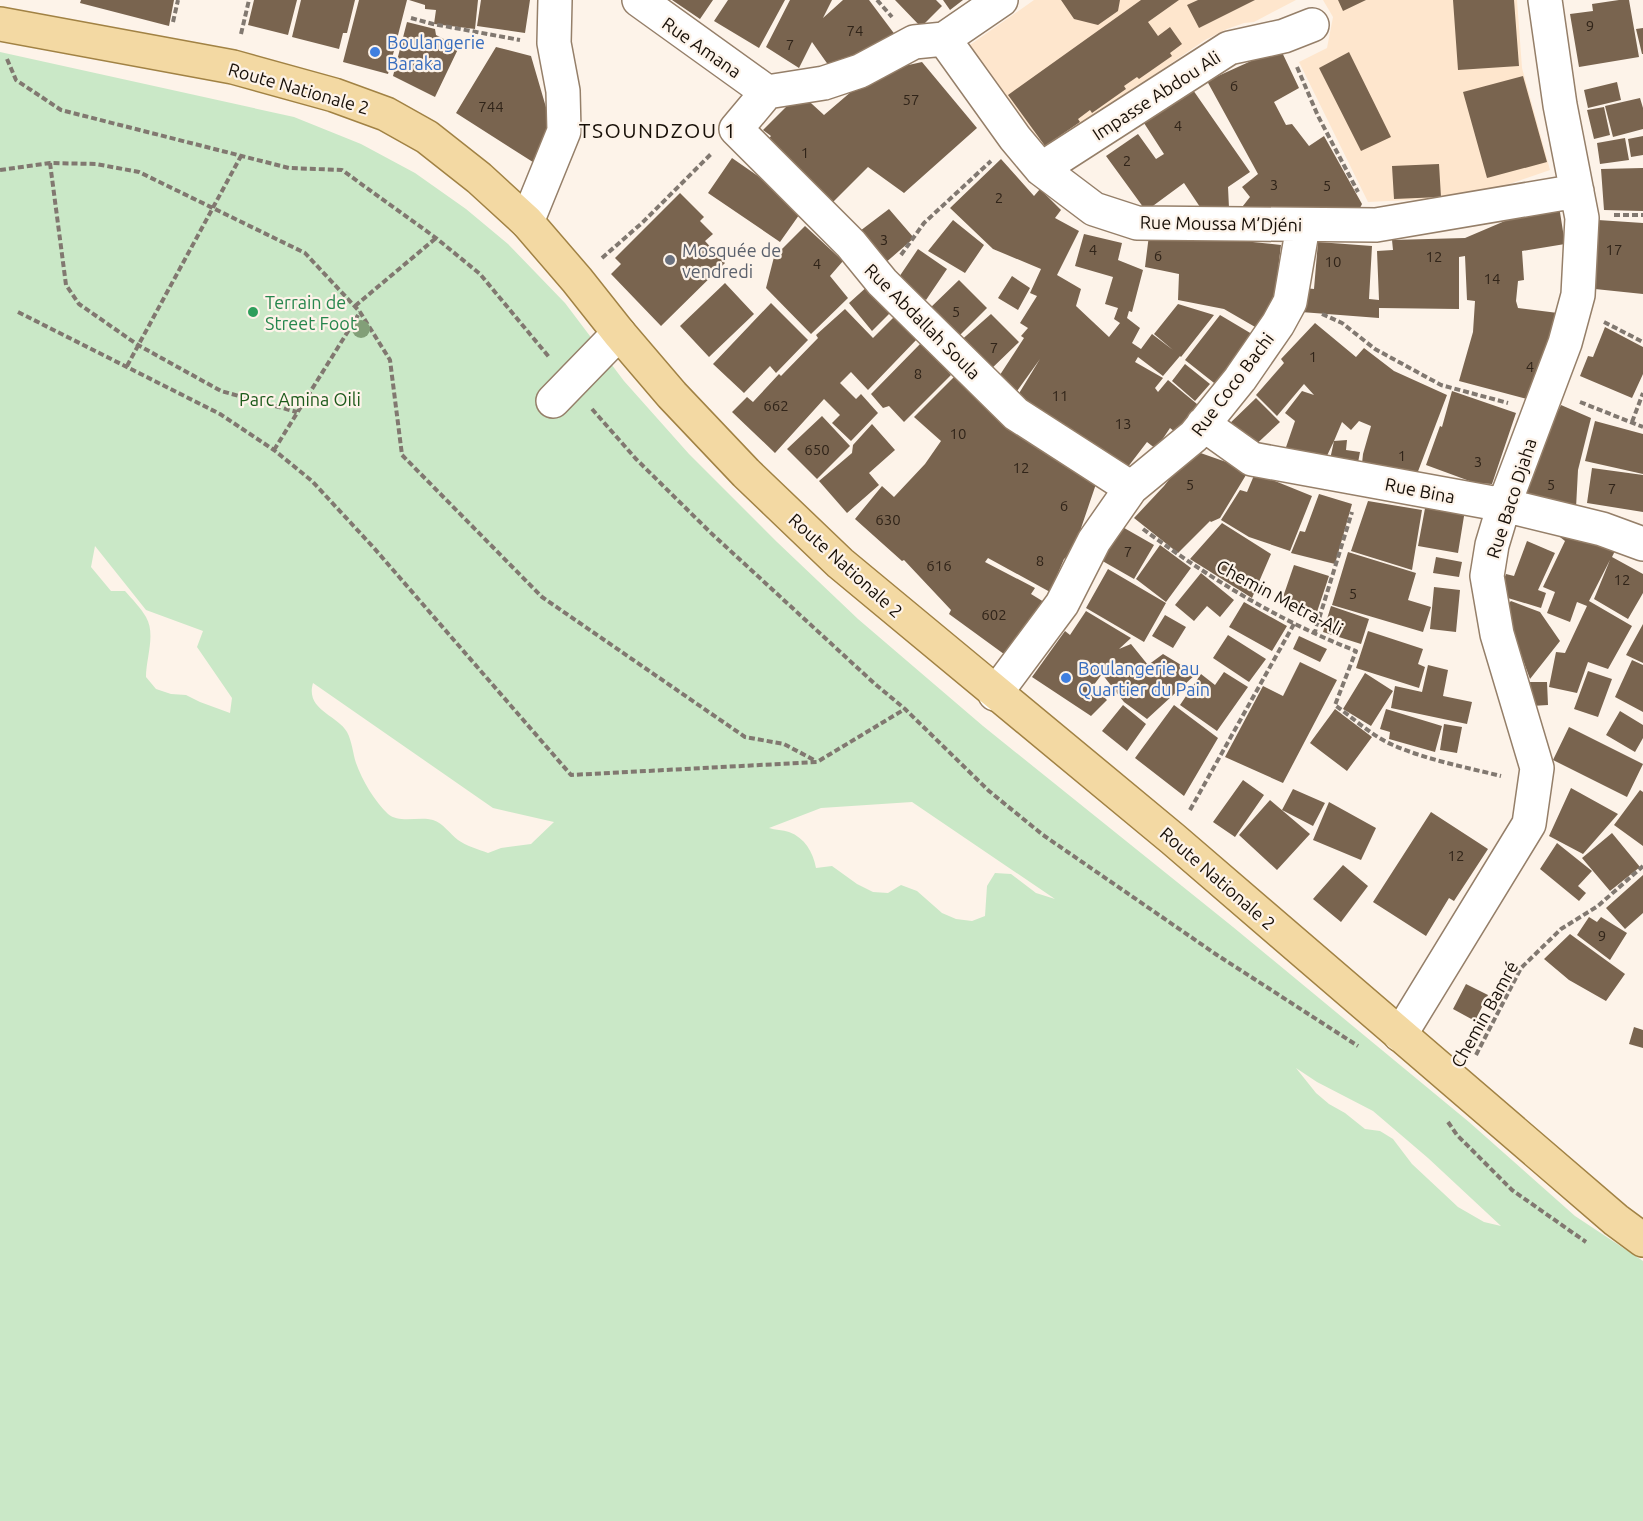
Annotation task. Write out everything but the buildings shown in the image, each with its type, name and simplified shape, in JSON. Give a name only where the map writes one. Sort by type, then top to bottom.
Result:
[{"type":"main road","name":"Route Nationale 2","points":[[0,24],[233,67],[334,95],[386,114],[427,137],[479,178],[526,222],[672,395],[746,473],[831,555],[995,694],[1173,839],[1616,1220],[1643,1240]]},
{"type":"street","points":[[526,222],[564,131],[562,90],[554,43],[555,0]]},
{"type":"street","name":"Rue Amana","points":[[639,0],[766,92]]},
{"type":"street","points":[[736,129],[766,92],[824,83],[860,71],[914,42],[944,39],[1001,0]]},
{"type":"street","name":"Rue Baco Djaha","points":[[1400,1035],[1529,824],[1535,784],[1537,768],[1497,634],[1487,576],[1492,545],[1504,505],[1565,343],[1578,295],[1582,218],[1560,105],[1545,0]]},
{"type":"street","name":"Impasse Abdou Ali","points":[[1041,169],[1229,48],[1298,30]]},
{"type":"street","name":"Rue Moussa M’Djéni","points":[[944,39],[1015,138],[1041,169],[1094,209],[1137,223],[1376,225],[1576,191]]},
{"type":"street","name":"Rue Abdallah Soula","points":[[736,129],[850,244],[882,282],[1016,414],[1123,499]]},
{"type":"street","name":"Rue Coco Bachi","points":[[995,694],[1062,604],[1094,541],[1123,499],[1194,436],[1240,379],[1278,324],[1290,302],[1303,226]]},
{"type":"street","points":[[562,392],[619,333]]},
{"type":"street","name":"Rue Bina","points":[[1203,424],[1252,459],[1504,505],[1602,529],[1643,544]]},
{"type":"path","points":[[411,18],[508,39],[554,43]]},
{"type":"path","points":[[1298,30],[1318,116],[1376,225]]},
{"type":"path","points":[[7,58],[16,80],[61,110],[289,168],[342,170],[436,238],[480,274],[562,392],[875,684],[905,709],[989,791],[1043,835],[1217,955],[1368,1053]]},
{"type":"path","points":[[577,280],[642,223],[736,129]]},
{"type":"path","points":[[882,282],[924,223],[1015,138]]},
{"type":"path","points":[[127,366],[241,156]]},
{"type":"path","points":[[50,163],[66,285],[79,304],[138,345],[221,391],[297,412]]},
{"type":"path","points":[[0,170],[50,163],[96,164],[139,172],[305,253],[360,312],[390,360],[402,455],[542,597],[745,737],[784,744],[817,762]]},
{"type":"path","points":[[355,306],[436,238]]},
{"type":"path","points":[[1290,302],[1342,323],[1375,349],[1441,385],[1544,400],[1632,422],[1643,427]]},
{"type":"path","points":[[1575,307],[1643,342]]},
{"type":"path","points":[[18,312],[220,414],[274,450],[312,481],[374,548],[571,776],[817,762],[905,709]]},
{"type":"path","points":[[274,450],[360,312]]},
{"type":"path","points":[[1632,422],[1643,393]]},
{"type":"path","points":[[1314,634],[1342,546],[1360,479]]},
{"type":"path","name":"Chemin Metra-Ali","points":[[1123,499],[1184,559],[1244,597],[1294,624],[1356,651],[1335,705],[1376,735],[1392,745],[1438,760],[1535,784]]},
{"type":"path","points":[[1173,839],[1294,624]]},
{"type":"path","name":"Chemin Bamré","points":[[1460,1085],[1521,968],[1561,929],[1598,906],[1643,866]]},
{"type":"path","points":[[1445,1118],[1457,1135],[1512,1190],[1590,1245]]},
{"type":"shaded area","points":[[1034,0],[1296,0],[1254,22],[1227,29],[1205,40],[1047,149],[967,47]]},
{"type":"shaded area","points":[[1323,0],[1517,0],[1522,68],[1550,170],[1472,197],[1368,202],[1299,62],[1327,48],[1333,17]]},
{"type":"green space","name":"Parc Amina Oili","points":[[0,52],[294,117],[361,144],[415,173],[466,209],[508,244],[565,303],[624,381],[689,454],[858,619],[983,726],[1233,927],[1469,1122],[1575,1216],[1643,1261],[1643,1521],[0,1521]],"holes":[[[95,546],[146,610],[203,631],[197,647],[232,698],[230,713],[186,695],[171,694],[156,689],[146,677],[150,638],[146,617],[125,591],[111,591],[91,567]],[[313,683],[493,808],[554,822],[531,844],[501,848],[488,853],[461,842],[433,820],[393,817],[378,803],[365,783],[356,763],[347,732],[318,706],[312,692]],[[912,802],[1055,899],[1036,893],[1011,874],[995,873],[987,886],[985,916],[972,921],[956,919],[942,913],[917,891],[901,885],[888,893],[873,892],[857,884],[832,866],[816,868],[813,856],[800,838],[789,832],[769,828],[821,808]],[[1296,1068],[1317,1082],[1373,1111],[1501,1226],[1484,1222],[1458,1207],[1412,1164],[1393,1139],[1380,1131],[1365,1129],[1316,1093]]]},
{"type":"place","name":"Boulangerie Baraka","points":[[375,52]]},
{"type":"place","name":"Mosquée de vendredi","points":[[670,260]]},
{"type":"place","name":"Terrain de Street Foot","points":[[253,312]]},
{"type":"place","name":"Boulangerie au Quartier du Pain","points":[[1066,678]]},
{"type":"district","name":"TSOUNDZOU 1","points":[[658,130]]}]
